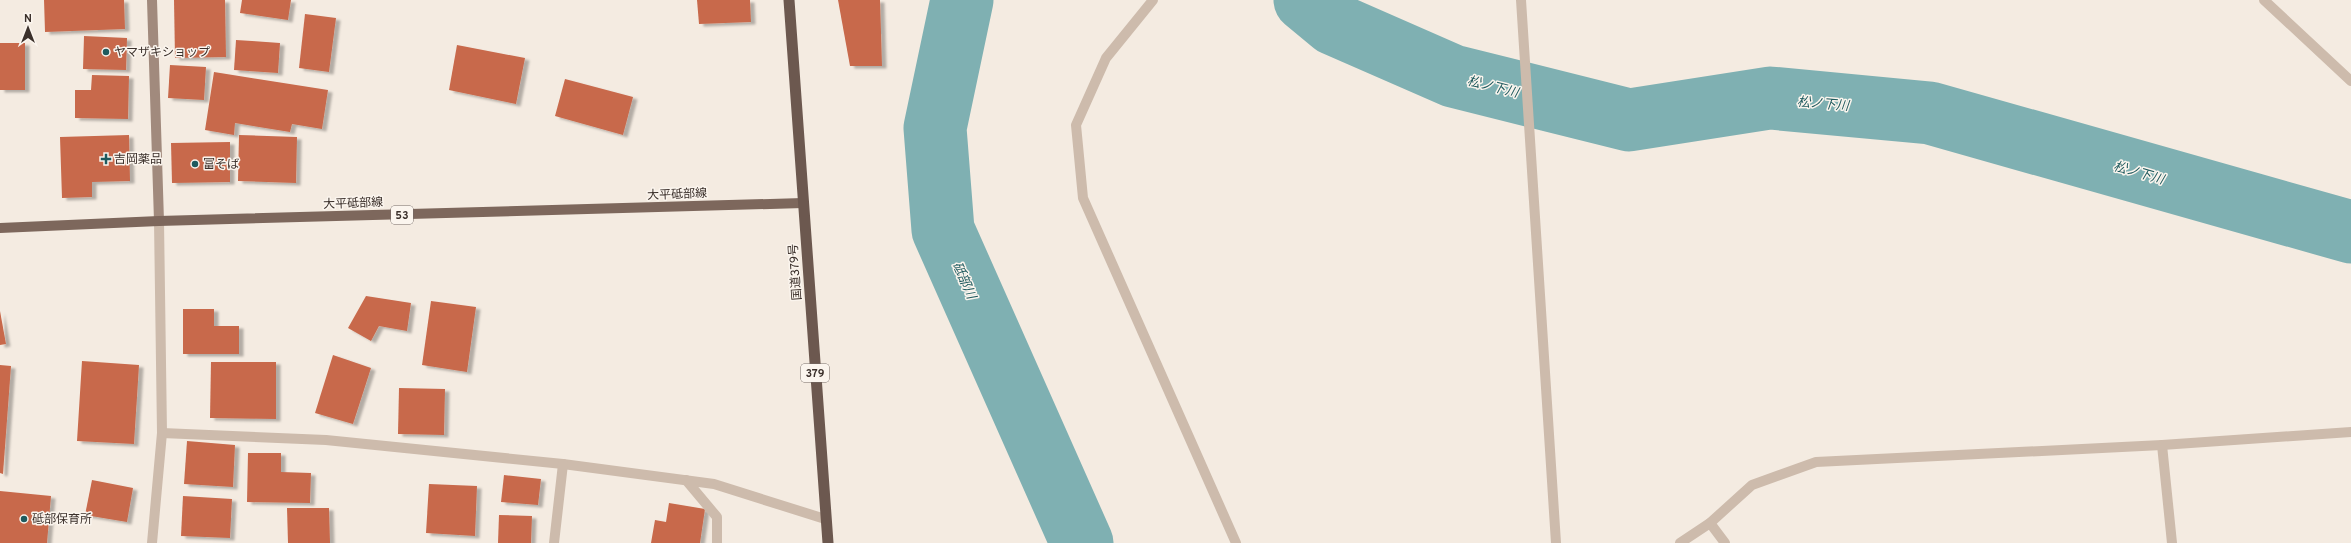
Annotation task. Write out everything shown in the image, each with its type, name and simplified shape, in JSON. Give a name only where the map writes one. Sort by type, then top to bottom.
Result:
[{"type":"highway","name":"国道379号","points":[[789,0],[825,519],[828,543]]},
{"type":"main road","points":[[152,0],[159,221]]},
{"type":"main road","name":"大平砥部線","points":[[0,228],[159,221],[803,203]]},
{"type":"street","points":[[1153,0],[1106,58],[1076,125],[1083,198],[1236,543]]},
{"type":"street","points":[[1521,0],[1556,543]]},
{"type":"street","points":[[2264,0],[2351,81]]},
{"type":"street","points":[[152,543],[162,433],[159,221]]},
{"type":"street","points":[[1680,543],[1710,523],[1752,485],[1816,462],[2162,445],[2351,432]]},
{"type":"street","points":[[162,433],[326,440],[563,464],[714,484],[825,519]]},
{"type":"street","points":[[2162,445],[2172,543]]},
{"type":"street","points":[[554,543],[563,464]]},
{"type":"street","points":[[686,480],[717,517],[717,543]]},
{"type":"street","points":[[1710,523],[1725,543]]},
{"type":"building","points":[[44,0],[124,0],[125,29],[45,32]]},
{"type":"building","points":[[174,0],[225,0],[226,57],[175,58]]},
{"type":"building","points":[[242,0],[291,0],[288,20],[240,13]]},
{"type":"building","points":[[697,0],[750,0],[751,22],[699,24]]},
{"type":"building","points":[[838,0],[880,0],[882,66],[850,66]]},
{"type":"building","points":[[305,14],[336,18],[329,72],[299,68]]},
{"type":"building","points":[[84,36],[127,38],[126,70],[83,69]]},
{"type":"building","points":[[236,40],[280,43],[278,73],[234,70]]},
{"type":"building","points":[[0,43],[25,43],[25,90],[0,90]]},
{"type":"building","points":[[457,45],[525,58],[516,104],[449,90]]},
{"type":"building","points":[[170,65],[206,67],[204,100],[168,98]]},
{"type":"building","points":[[214,72],[328,90],[322,129],[292,124],[290,132],[235,123],[234,135],[205,130]]},
{"type":"building","points":[[92,75],[129,76],[128,119],[75,118],[75,90],[91,90]]},
{"type":"building","points":[[565,79],[633,97],[623,135],[555,116]]},
{"type":"building","points":[[129,135],[130,181],[92,182],[92,197],[62,198],[60,137]]},
{"type":"building","points":[[239,135],[297,137],[296,183],[238,181]]},
{"type":"building","points":[[230,142],[230,182],[172,183],[171,143]]},
{"type":"building","points":[[366,296],[411,303],[407,331],[379,326],[371,341],[348,328]]},
{"type":"building","points":[[431,301],[476,307],[467,372],[422,365]]},
{"type":"building","points":[[183,309],[214,309],[214,326],[239,326],[239,354],[183,354]]},
{"type":"building","points":[[0,311],[6,344],[0,345]]},
{"type":"building","points":[[333,355],[371,368],[353,424],[315,413]]},
{"type":"building","points":[[82,361],[139,365],[134,444],[77,441]]},
{"type":"building","points":[[211,362],[276,362],[276,419],[210,418]]},
{"type":"building","points":[[0,365],[11,366],[3,474],[0,473]]},
{"type":"building","points":[[399,388],[445,389],[444,435],[398,434]]},
{"type":"building","points":[[187,441],[235,445],[233,487],[184,484]]},
{"type":"building","points":[[248,453],[281,453],[281,472],[311,473],[310,503],[247,502]]},
{"type":"building","points":[[504,475],[541,479],[538,505],[501,502]]},
{"type":"building","points":[[92,480],[133,488],[127,522],[85,515]]},
{"type":"building","points":[[429,484],[477,486],[475,536],[426,533]]},
{"type":"building","name":"砥部保育所","points":[[0,491],[51,496],[47,543],[0,543]]},
{"type":"building","points":[[183,496],[232,499],[230,538],[181,536]]},
{"type":"building","points":[[669,503],[705,509],[700,543],[651,543],[655,520],[666,522]]},
{"type":"building","points":[[287,508],[329,508],[330,543],[288,543]]},
{"type":"building","points":[[499,515],[532,516],[531,543],[498,543]]},
{"type":"waterway","name":"砥部川","points":[[962,0],[935,128],[943,230],[1082,543]]},
{"type":"waterway","name":"松ノ下川","points":[[1305,0],[1334,24],[1453,76],[1629,120],[1770,98],[1930,113],[2351,232]]},
{"type":"place","name":"ヤマザキショップ","points":[[106,52]]},
{"type":"place","name":"吉岡薬品","points":[[106,159]]},
{"type":"place","name":"富そば","points":[[195,164]]},
{"type":"place","name":"砥部保育所","points":[[24,519]]}]
